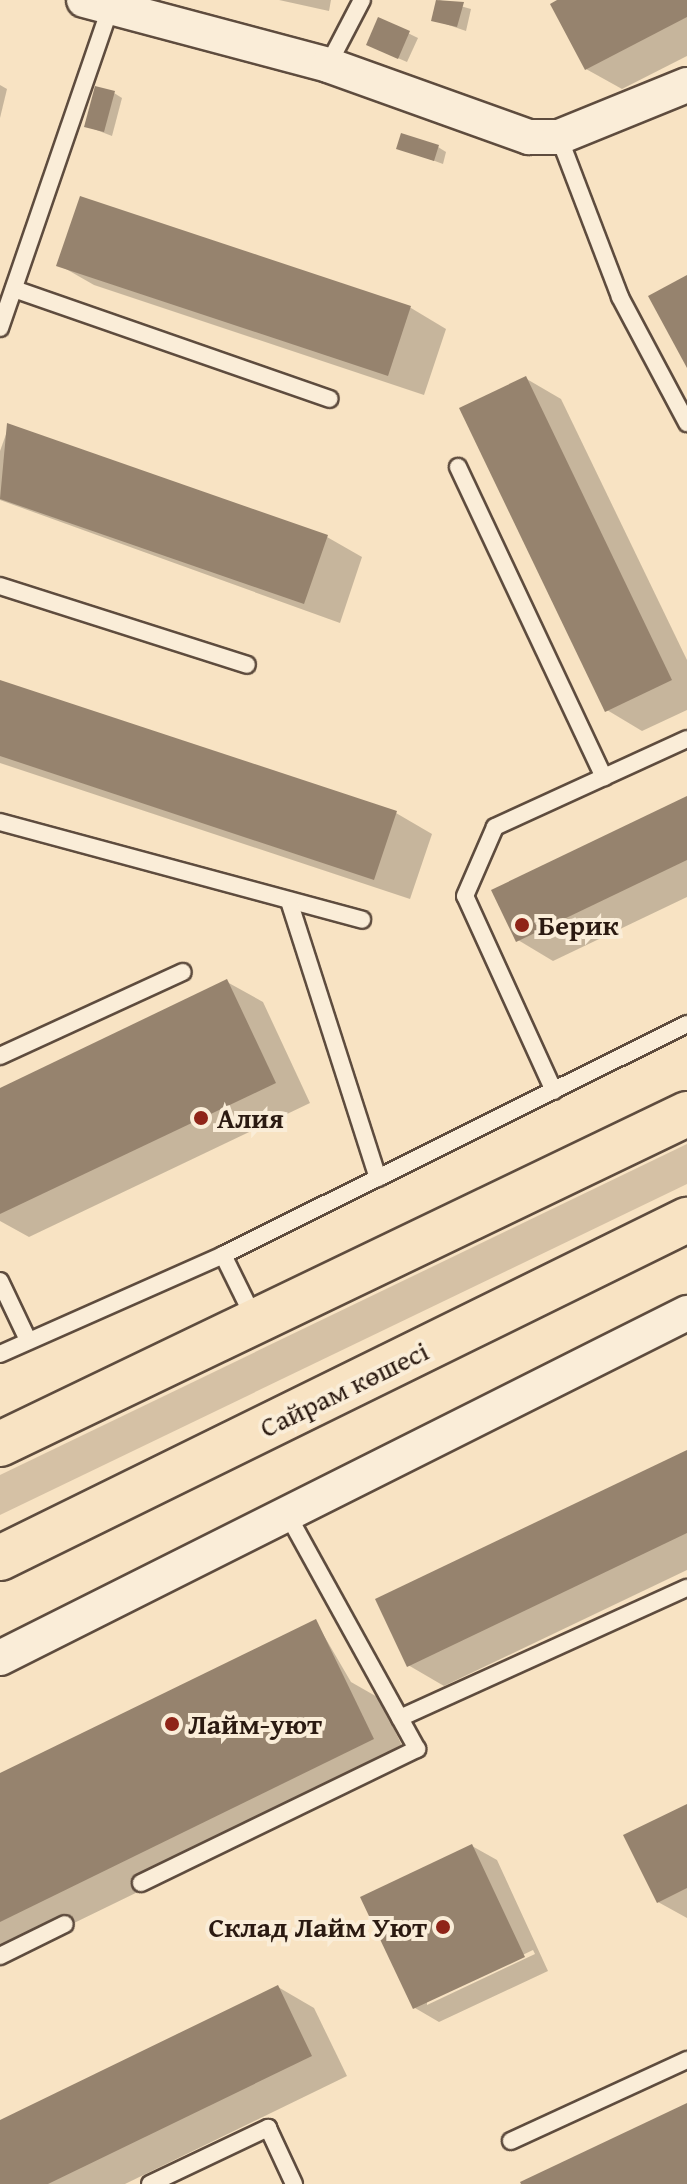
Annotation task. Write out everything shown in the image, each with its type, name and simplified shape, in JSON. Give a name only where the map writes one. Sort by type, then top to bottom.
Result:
[{"type":"main road","points":[[0,1444],[687,1114]]},
{"type":"main road","name":"Сайрам көшесі","points":[[0,1558],[687,1220]]},
{"type":"street","points":[[114,5],[328,65],[529,137],[559,137],[687,85]]},
{"type":"street","points":[[0,1658],[289,1517],[687,1313]]},
{"type":"lane","points":[[328,65],[362,0]]},
{"type":"lane","points":[[0,328],[114,5]]},
{"type":"lane","points":[[559,137],[620,297],[687,423]]},
{"type":"lane","points":[[14,289],[329,399]]},
{"type":"lane","points":[[458,467],[604,777]]},
{"type":"lane","points":[[0,586],[247,665]]},
{"type":"lane","points":[[554,1091],[465,896],[495,827],[687,739]]},
{"type":"lane","points":[[0,822],[362,920]]},
{"type":"lane","points":[[289,901],[378,1178]]},
{"type":"lane","points":[[0,1056],[183,972]]},
{"type":"lane","points":[[0,1354],[223,1255],[687,1024]]},
{"type":"lane","points":[[223,1255],[255,1321]]},
{"type":"lane","points":[[0,1281],[28,1340]]},
{"type":"lane","points":[[141,1883],[417,1749],[289,1517]]},
{"type":"lane","points":[[400,1718],[687,1588]]},
{"type":"lane","points":[[0,1956],[65,1924]]},
{"type":"lane","points":[[511,2141],[687,2060]]},
{"type":"lane","points":[[150,2184],[268,2128],[294,2184]]},
{"type":"shaded area","points":[[687,1144],[687,1184],[0,1515],[0,1475]]},
{"type":"building","points":[[436,0],[464,2],[457,27],[431,21]]},
{"type":"building","points":[[557,0],[687,0],[687,17],[585,70],[550,4]]},
{"type":"building","points":[[378,17],[410,31],[398,59],[366,45]]},
{"type":"building","points":[[95,86],[115,91],[104,132],[84,127]]},
{"type":"building","points":[[401,133],[439,145],[434,161],[396,149]]},
{"type":"building","points":[[80,196],[411,306],[388,376],[56,266]]},
{"type":"building","points":[[687,275],[687,368],[648,296]]},
{"type":"building","points":[[526,376],[672,680],[605,712],[459,408]]},
{"type":"building","points":[[7,423],[328,535],[304,604],[0,499]]},
{"type":"building","points":[[0,680],[397,811],[374,880],[0,756]]},
{"type":"building","points":[[687,796],[687,860],[516,942],[491,890]]},
{"type":"building","points":[[227,979],[276,1083],[0,1214],[0,1088]]},
{"type":"building","points":[[687,1450],[687,1533],[407,1667],[375,1599]]},
{"type":"building","points":[[316,1619],[374,1739],[0,1922],[0,1773]]},
{"type":"building","points":[[687,1804],[687,1888],[657,1903],[623,1835]]},
{"type":"building","name":"Склад Лайм Уют","points":[[472,1844],[525,1957],[413,2009],[360,1897]]},
{"type":"building","points":[[278,1985],[312,2056],[48,2184],[0,2184],[0,2120]]},
{"type":"building","points":[[687,2103],[687,2184],[520,2182]]},
{"type":"place","name":"Берик","points":[[522,925]]},
{"type":"place","name":"Алия","points":[[201,1118]]},
{"type":"place","name":"Лайм-уют","points":[[172,1724]]},
{"type":"place","name":"Склад Лайм Уют","points":[[443,1927]]}]
